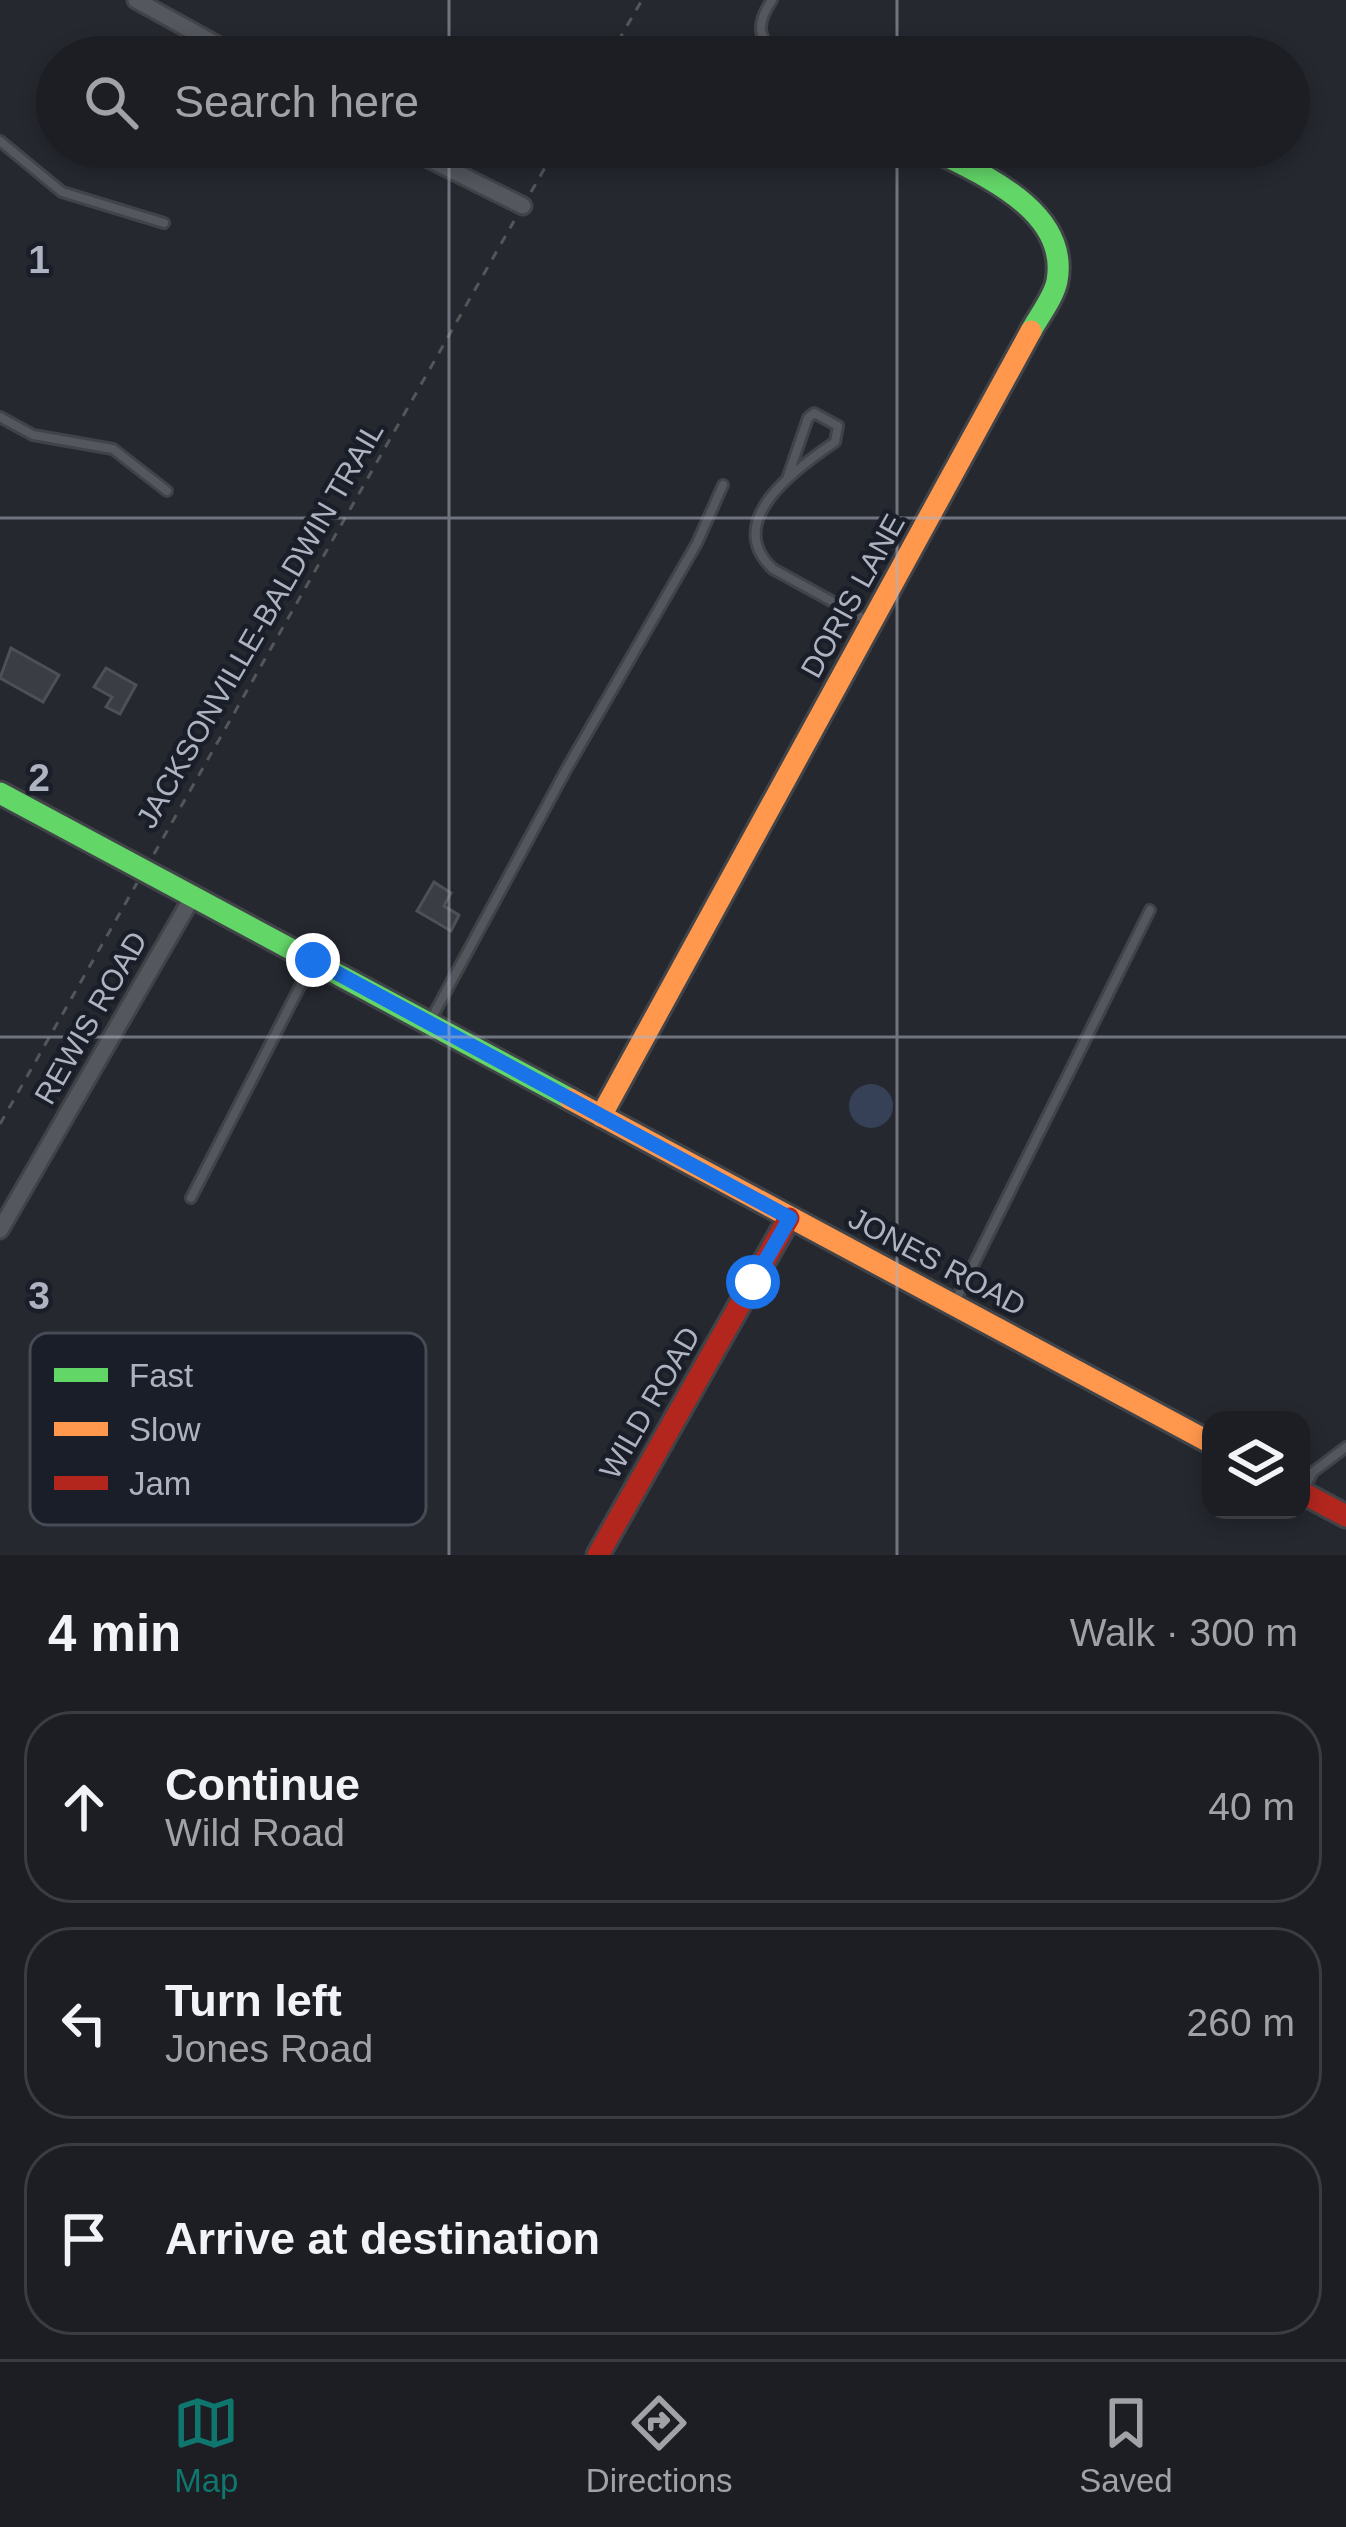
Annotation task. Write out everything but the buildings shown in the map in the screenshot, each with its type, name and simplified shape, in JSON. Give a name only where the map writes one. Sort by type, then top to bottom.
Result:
[{"type":"street","points":[[136,0],[201,36]]},
{"type":"street","points":[[447,168],[523,206]]},
{"type":"street","name":"DORIS LANE","points":[[601,1116],[1053,296],[1060,266],[1048,227],[1034,208],[964,168]]},
{"type":"street","name":"JONES ROAD","points":[[0,793],[1202,1438]]},
{"type":"street","name":"REWIS ROAD","points":[[0,1230],[193,896]]},
{"type":"street","name":"WILD ROAD","points":[[598,1555],[790,1218]]},
{"type":"street","points":[[1310,1496],[1346,1516]]},
{"type":"lane","points":[[760,36],[758,25],[772,0]]},
{"type":"lane","points":[[0,141],[62,192],[164,223]]},
{"type":"lane","points":[[788,476],[835,442],[838,426],[827,417],[814,413],[808,418],[788,476],[758,517],[762,559],[872,624]]},
{"type":"lane","points":[[0,417],[33,435],[112,449],[166,491]]},
{"type":"lane","points":[[429,1022],[566,770],[698,543],[723,485]]},
{"type":"lane","points":[[954,1305],[1150,910]]},
{"type":"lane","points":[[191,1198],[313,960]]},
{"type":"lane","points":[[1310,1476],[1346,1447]]},
{"type":"path","points":[[621,36],[641,0]]},
{"type":"path","name":"JACKSONVILLE-BALDWIN TRAIL","points":[[0,1124],[545,168]]},
{"type":"water","points":[[871,1084],[886,1091],[893,1106],[886,1121],[871,1128],[856,1121],[849,1106],[856,1091]]},
{"type":"traffic: fast","points":[[968,168],[1016,197],[1049,233],[1057,256],[1057,281],[1031,331]]},
{"type":"traffic: fast","points":[[0,793],[570,1099]]},
{"type":"traffic: slow","points":[[601,1116],[1031,331]]},
{"type":"traffic: slow","points":[[570,1099],[1202,1438]]},
{"type":"traffic: jam","points":[[598,1555],[789,1218]]},
{"type":"traffic: jam","points":[[1310,1497],[1346,1516]]},
{"type":"route","points":[[313,960],[790,1218],[753,1282]]}]
